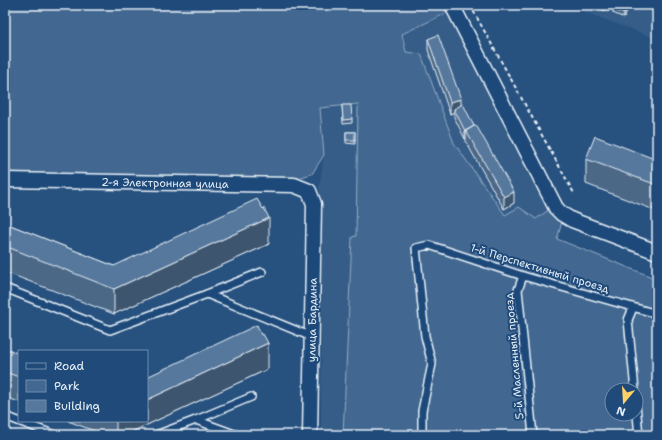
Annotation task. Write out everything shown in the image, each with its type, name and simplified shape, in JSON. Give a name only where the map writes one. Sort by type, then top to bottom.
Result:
[{"type":"street","points":[[453,6],[556,208],[572,220],[657,252]]},
{"type":"street","name":"2-я Электронная улица","points":[[5,180],[294,185],[309,191],[314,204]]},
{"type":"street","name":"улица Бардина","points":[[310,435],[314,204]]},
{"type":"lane","name":"1-й Перспективный проезд","points":[[422,435],[422,411],[432,364],[425,336],[416,248],[429,245],[524,276],[657,314]]},
{"type":"lane","points":[[5,288],[110,330],[262,272]]},
{"type":"lane","name":"5-й Масленный проезд","points":[[524,276],[518,290],[532,435]]},
{"type":"lane","points":[[207,294],[312,337]]},
{"type":"lane","points":[[633,308],[628,320],[634,382]]},
{"type":"lane","points":[[156,435],[251,397]]},
{"type":"lane","points":[[5,416],[18,421]]},
{"type":"lane","points":[[196,420],[237,435]]},
{"type":"lane","points":[[21,422],[55,435]]},
{"type":"lane","points":[[638,422],[639,435]]},
{"type":"path","points":[[470,5],[575,195]]},
{"type":"shaded area","points":[[588,5],[657,5],[657,39],[585,12]]},
{"type":"shaded area","points":[[447,13],[550,209],[535,219],[505,215],[454,143],[421,54],[406,52],[402,34]]},
{"type":"shaded area","points":[[358,104],[356,236],[352,237],[343,435],[321,435],[322,205],[319,188],[324,155],[320,108]]},
{"type":"green space","points":[[5,5],[443,5],[447,13],[402,34],[406,52],[421,54],[454,143],[505,215],[519,207],[536,219],[550,209],[562,222],[557,239],[657,279],[657,435],[343,435],[352,237],[356,236],[358,104],[320,108],[324,155],[312,174],[298,178],[5,174]]},
{"type":"building","points":[[600,5],[609,5],[608,8]]},
{"type":"building","points":[[614,5],[623,5],[627,7],[624,14],[613,9]]},
{"type":"building","points":[[438,35],[461,99],[450,102],[428,39]]},
{"type":"building","points":[[463,104],[474,126],[465,131],[454,109]]},
{"type":"building","points":[[342,105],[351,105],[352,119],[343,120]]},
{"type":"building","points":[[476,125],[514,192],[504,197],[466,131]]},
{"type":"building","points":[[346,132],[355,132],[355,140],[346,140]]},
{"type":"building","points":[[595,136],[657,160],[657,185],[586,159]]},
{"type":"building","points":[[257,199],[269,218],[114,289],[5,246],[5,223],[114,266]]},
{"type":"building","points":[[257,325],[261,335],[263,334],[268,343],[148,400],[148,377]]},
{"type":"building","points":[[5,348],[18,354],[18,377],[5,372]]}]
